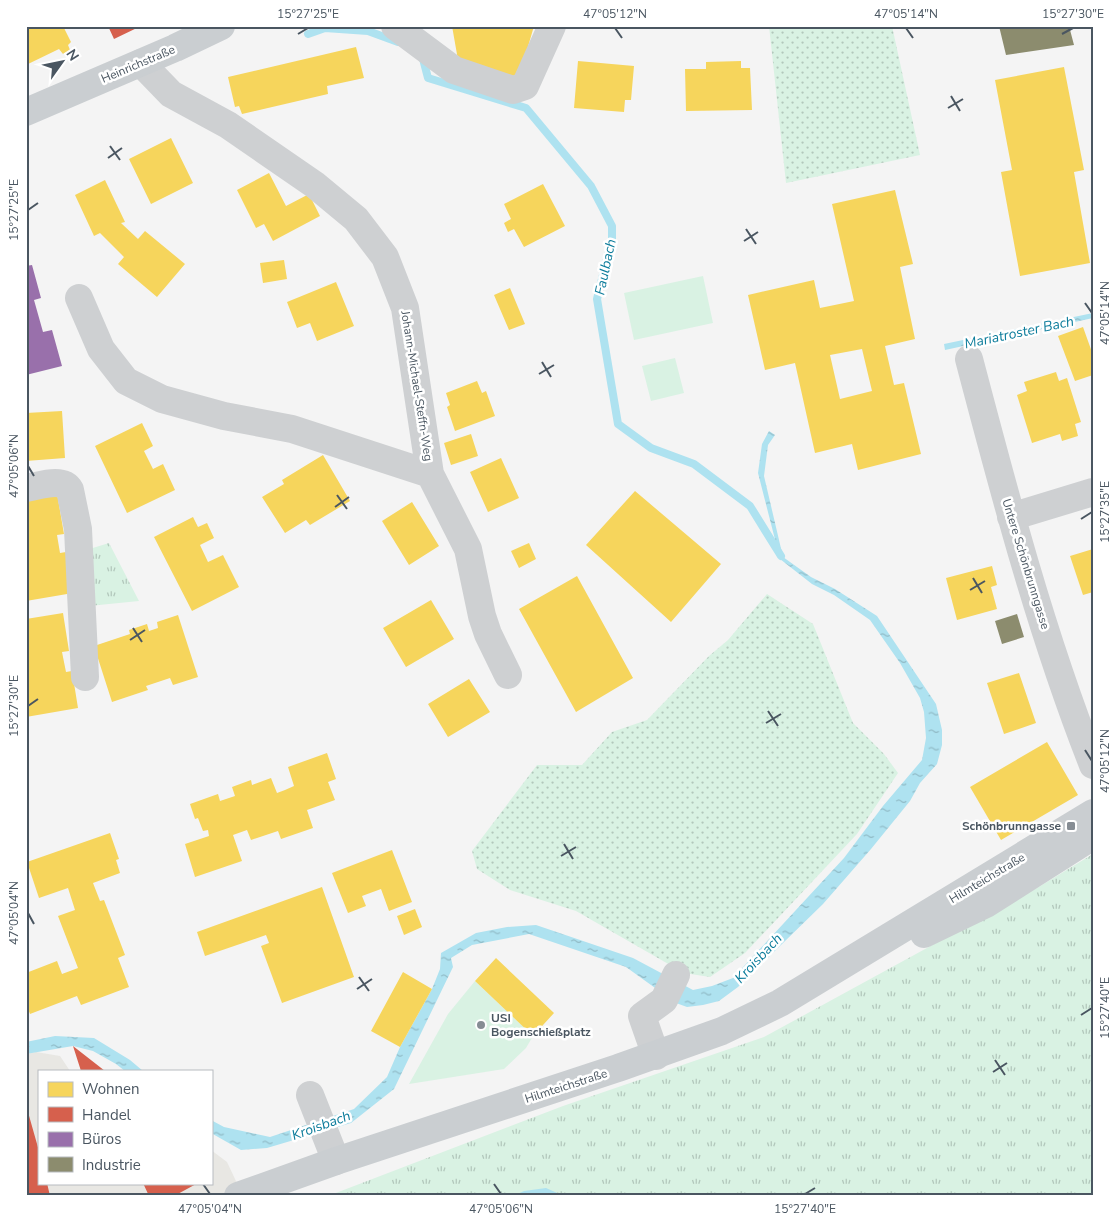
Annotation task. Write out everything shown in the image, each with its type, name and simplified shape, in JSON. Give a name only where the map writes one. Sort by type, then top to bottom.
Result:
[{"type":"main road","name":"Heinrichstraße","points":[[26,112],[141,63],[221,26]]},
{"type":"main road","name":"Hilmteichstraße","points":[[238,1196],[336,1161],[656,1056],[722,1031],[751,1018],[880,943],[1093,813]]},
{"type":"main road","name":"Hilmteichstraße","points":[[880,943],[928,933],[986,904],[1093,836]]},
{"type":"street","points":[[395,26],[454,70],[513,90],[525,86],[552,26]]},
{"type":"street","name":"Johann-Michael-Steffn-Weg","points":[[141,63],[171,94],[228,125],[315,185],[356,220],[385,256],[405,308],[430,474],[468,549],[488,634],[508,675]]},
{"type":"street","name":"Johann-Michael-Steffn-Weg","points":[[79,298],[101,349],[126,382],[162,399],[224,416],[292,429],[430,474]]},
{"type":"street","name":"Untere Schönbrunngasse","points":[[969,359],[1011,517],[1048,640],[1093,765]]},
{"type":"street","points":[[26,488],[61,482],[67,485],[70,490],[78,530],[85,677]]},
{"type":"street","points":[[1011,517],[1093,492]]},
{"type":"street","points":[[656,1056],[642,1016],[664,1000],[676,975]]},
{"type":"street","points":[[310,1095],[336,1161]]},
{"type":"shaded area","points":[[36,1052],[60,1056],[69,1070],[38,1070],[38,1184],[212,1184],[212,1151],[227,1162],[243,1196],[26,1196],[26,1054]]},
{"type":"green space","points":[[769,26],[892,26],[920,155],[786,183]]},
{"type":"green space","points":[[703,276],[713,323],[634,340],[624,293]]},
{"type":"green space","points":[[675,358],[684,393],[651,401],[642,366]]},
{"type":"green space","points":[[109,543],[139,601],[89,606],[83,551]]},
{"type":"green space","points":[[767,594],[813,624],[853,723],[884,754],[898,773],[857,834],[745,953],[710,977],[684,973],[576,911],[510,890],[477,869],[472,851],[537,765],[582,765],[612,732],[647,720],[709,656],[728,640]]},
{"type":"green space","points":[[1093,854],[1093,1196],[328,1196],[563,1106],[764,1037],[1037,888]]},
{"type":"green space","name":"USI Bogenschießplatz","points":[[475,981],[533,1036],[526,1048],[504,1069],[409,1084],[448,1014]]},
{"type":"water","name":"Mariatroster Bach","points":[[1093,313],[1093,318],[945,350],[944,344]]},
{"type":"water","name":"Kroisbach","points":[[769,431],[775,435],[768,445],[764,476],[783,557],[811,577],[835,589],[877,616],[936,704],[942,730],[942,745],[937,764],[920,783],[910,801],[823,904],[738,987],[719,1001],[687,1007],[676,1003],[626,967],[529,934],[472,945],[451,958],[453,967],[394,1089],[351,1123],[267,1148],[241,1150],[212,1134],[212,1121],[224,1127],[270,1137],[354,1109],[387,1077],[400,1047],[432,989],[440,969],[441,953],[476,933],[507,927],[536,925],[633,958],[693,990],[712,986],[733,978],[844,858],[883,806],[922,760],[926,738],[924,712],[920,698],[900,663],[870,620],[834,595],[812,584],[780,559],[758,473],[762,444]]},
{"type":"water","points":[[55,1036],[94,1038],[130,1060],[142,1070],[124,1070],[93,1051],[73,1046],[26,1054],[26,1042]]},
{"type":"water","points":[[546,1188],[564,1196],[513,1196],[524,1191]]},
{"type":"building: Wohnen","points":[[26,26],[63,26],[71,42],[68,45],[70,50],[63,54],[59,49],[26,65]]},
{"type":"building: Wohnen","points":[[452,26],[534,26],[518,81],[458,60]]},
{"type":"building: Wohnen","points":[[356,47],[364,78],[327,86],[328,94],[242,114],[239,106],[235,107],[228,77]]},
{"type":"building: Wohnen","points":[[578,61],[634,66],[631,100],[625,100],[624,112],[574,108]]},
{"type":"building: Wohnen","points":[[741,61],[741,68],[750,68],[752,110],[686,111],[685,69],[706,69],[706,62]]},
{"type":"building: Wohnen","points":[[1064,67],[1084,170],[1074,172],[1090,263],[1020,276],[1001,172],[1012,170],[995,80]]},
{"type":"building: Wohnen","points":[[171,138],[193,183],[151,204],[129,159]]},
{"type":"building: Wohnen","points":[[269,173],[286,206],[309,194],[320,216],[273,241],[264,224],[256,228],[237,190]]},
{"type":"building: Wohnen","points":[[105,180],[125,222],[121,223],[138,239],[145,231],[185,264],[157,297],[118,264],[124,257],[100,233],[94,236],[75,195]]},
{"type":"building: Wohnen","points":[[543,184],[565,226],[524,247],[514,229],[508,232],[504,223],[511,219],[504,204]]},
{"type":"building: Wohnen","points":[[895,190],[913,264],[900,267],[915,339],[885,346],[894,385],[904,383],[921,454],[858,470],[852,444],[815,453],[795,363],[765,370],[748,295],[814,280],[820,308],[854,301],[832,204]],"holes":[[[862,349],[872,391],[840,399],[830,355]]]},
{"type":"building: Wohnen","points":[[284,260],[287,279],[263,283],[260,263]]},
{"type":"building: Wohnen","points":[[336,282],[354,326],[317,341],[310,323],[297,328],[287,302]]},
{"type":"building: Wohnen","points":[[510,288],[525,324],[509,330],[494,295]]},
{"type":"building: Wohnen","points":[[1083,327],[1093,355],[1093,375],[1075,381],[1058,336]]},
{"type":"building: Wohnen","points":[[1056,372],[1059,381],[1067,378],[1081,422],[1075,424],[1078,436],[1062,441],[1060,434],[1032,443],[1017,395],[1027,391],[1024,382]]},
{"type":"building: Wohnen","points":[[477,381],[482,393],[486,391],[495,416],[455,431],[447,407],[450,405],[446,393]]},
{"type":"building: Wohnen","points":[[62,411],[65,458],[26,461],[26,413]]},
{"type":"building: Wohnen","points":[[142,423],[153,446],[144,451],[153,469],[163,464],[175,490],[127,513],[95,446]]},
{"type":"building: Wohnen","points":[[471,434],[478,456],[451,465],[444,443]]},
{"type":"building: Wohnen","points":[[323,455],[350,501],[310,525],[306,520],[285,533],[262,497],[284,484],[282,480]]},
{"type":"building: Wohnen","points":[[501,458],[519,498],[488,512],[470,472]]},
{"type":"building: Wohnen","points":[[635,491],[721,564],[671,622],[586,545]]},
{"type":"building: Wohnen","points":[[57,493],[64,534],[57,535],[60,553],[66,552],[73,593],[26,601],[26,498]]},
{"type":"building: Wohnen","points":[[412,502],[439,546],[409,565],[382,521]]},
{"type":"building: Wohnen","points":[[193,517],[198,527],[207,523],[214,538],[200,545],[208,562],[223,555],[239,587],[192,611],[154,537]]},
{"type":"building: Wohnen","points":[[529,543],[536,559],[519,568],[511,551]]},
{"type":"building: Wohnen","points":[[1093,549],[1093,592],[1083,595],[1070,556]]},
{"type":"building: Wohnen","points":[[992,566],[997,585],[991,587],[997,609],[957,620],[946,578]]},
{"type":"building: Wohnen","points":[[577,576],[633,678],[576,712],[519,609]]},
{"type":"building: Wohnen","points":[[431,600],[454,639],[406,667],[383,628]]},
{"type":"building: Wohnen","points":[[63,613],[69,651],[62,652],[66,672],[72,671],[78,708],[26,717],[26,619]]},
{"type":"building: Wohnen","points":[[178,615],[198,677],[173,685],[170,678],[146,686],[148,690],[112,702],[94,646],[130,634],[129,630],[147,624],[149,631],[158,628],[157,622]]},
{"type":"building: Wohnen","points":[[1019,673],[1036,723],[1004,734],[987,683]]},
{"type":"building: Wohnen","points":[[469,679],[490,712],[448,737],[428,704]]},
{"type":"building: Wohnen","points":[[1047,742],[1078,795],[1001,840],[970,787]]},
{"type":"building: Wohnen","points":[[327,753],[336,779],[328,782],[335,800],[307,810],[313,828],[281,839],[278,831],[251,840],[247,830],[233,835],[242,861],[195,877],[185,844],[209,836],[208,830],[203,831],[198,818],[195,819],[190,804],[218,794],[220,801],[235,796],[232,787],[251,780],[252,785],[271,778],[277,793],[294,786],[288,767]]},
{"type":"building: Wohnen","points":[[110,833],[119,859],[116,860],[120,873],[93,883],[100,901],[104,900],[125,955],[118,958],[129,987],[81,1005],[77,996],[30,1014],[26,1004],[26,973],[57,961],[62,974],[78,968],[58,916],[75,910],[68,888],[39,898],[27,862]]},
{"type":"building: Wohnen","points":[[392,850],[412,902],[389,911],[381,889],[362,896],[366,906],[348,913],[332,873]]},
{"type":"building: Wohnen","points":[[322,887],[354,977],[282,1003],[261,946],[269,943],[266,935],[205,956],[197,932]]},
{"type":"building: Wohnen","points":[[415,909],[422,927],[404,935],[397,916]]},
{"type":"building: Wohnen","points":[[496,958],[554,1013],[533,1036],[475,981]]},
{"type":"building: Wohnen","points":[[403,972],[432,989],[400,1047],[371,1031]]},
{"type":"building: Handel","points":[[108,26],[141,26],[114,39]]},
{"type":"building: Handel","points":[[73,1046],[104,1070],[81,1070]]},
{"type":"building: Handel","points":[[26,1105],[38,1147],[38,1184],[47,1184],[50,1196],[26,1196]]},
{"type":"building: Handel","points":[[143,1184],[196,1184],[174,1196],[149,1196]]},
{"type":"building: Büros","points":[[32,265],[41,298],[34,300],[43,332],[52,330],[62,366],[26,375],[26,266]]},
{"type":"building: Industrie","points":[[999,26],[1069,26],[1074,45],[1006,55]]},
{"type":"building: Industrie","points":[[1017,614],[1024,637],[1002,644],[995,621]]},
{"type":"waterway","name":"Faulbach","points":[[308,34],[325,28],[368,31],[398,42]]},
{"type":"waterway","name":"Faulbach","points":[[422,55],[428,78],[526,108],[591,186],[612,226],[612,239],[597,299],[618,424],[651,448],[694,464],[750,506],[781,556]]},
{"type":"place","name":"Schönbrunngasse","points":[[1071,826]]},
{"type":"place","name":"USI Bogenschießplatz","points":[[481,1025]]}]
